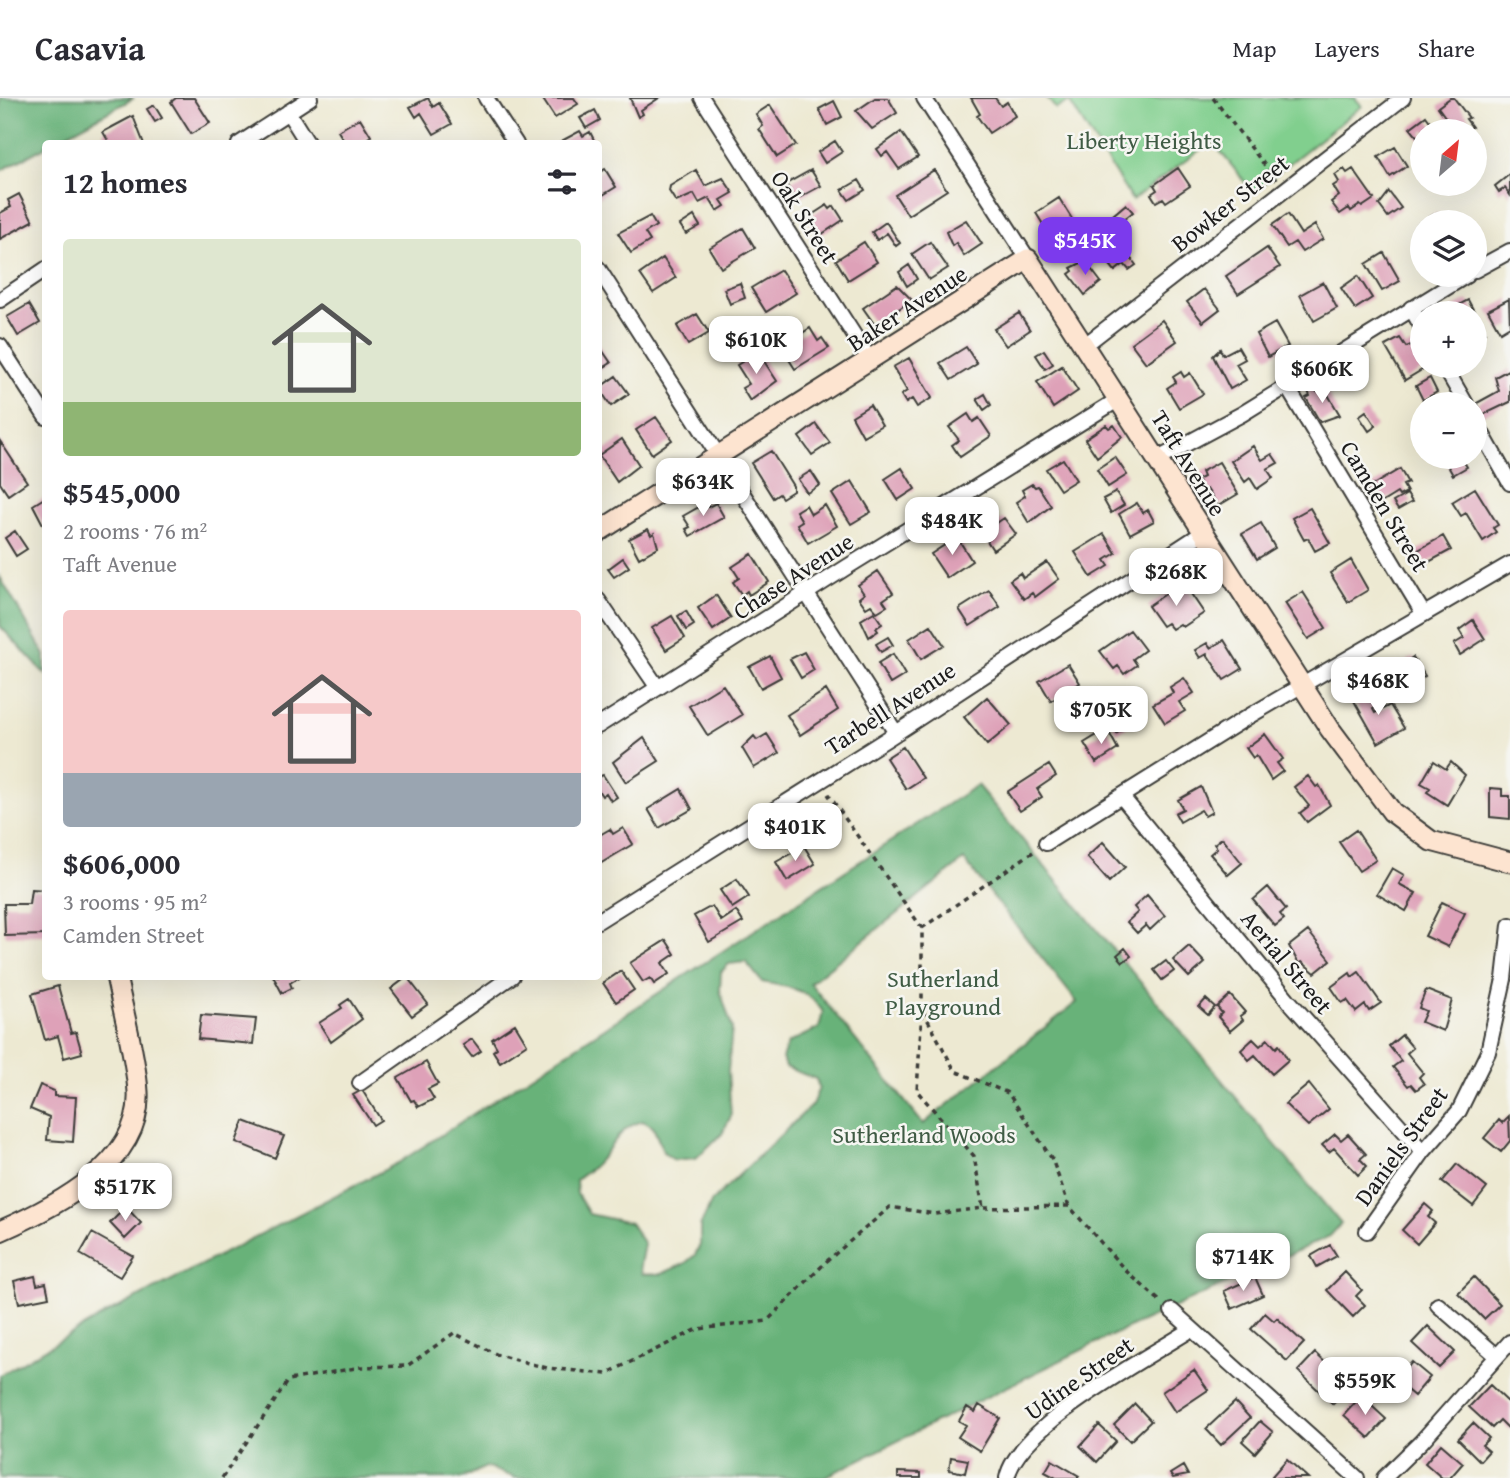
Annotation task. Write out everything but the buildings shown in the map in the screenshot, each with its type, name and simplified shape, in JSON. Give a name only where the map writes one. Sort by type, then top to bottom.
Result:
[{"type":"street","points":[[245,140],[310,98]]},
{"type":"street","points":[[486,98],[513,140]]},
{"type":"street","name":"Oak Street","points":[[702,98],[870,360]]},
{"type":"street","name":"Taft Avenue","points":[[924,98],[1330,729],[1392,812],[1431,841],[1510,862]]},
{"type":"street","name":"Bowker Street","points":[[1085,345],[1403,98]]},
{"type":"street","points":[[288,112],[306,140]]},
{"type":"street","points":[[1487,263],[1510,251]]},
{"type":"street","name":"Baker Avenue","points":[[602,529],[1028,259]]},
{"type":"street","points":[[0,300],[42,272]]},
{"type":"street","points":[[602,274],[720,454],[896,733]]},
{"type":"street","points":[[1423,301],[1447,287]]},
{"type":"street","points":[[1158,459],[1242,414],[1410,309]]},
{"type":"street","points":[[0,346],[42,411]]},
{"type":"street","name":"Camden Street","points":[[1286,386],[1423,614]]},
{"type":"street","name":"Chase Avenue","points":[[602,723],[1119,399]]},
{"type":"street","points":[[1487,442],[1510,483]]},
{"type":"street","name":"Tarbell Avenue","points":[[602,918],[896,733],[1204,532]]},
{"type":"street","points":[[1046,844],[1302,685],[1510,564]]},
{"type":"street","points":[[602,606],[658,688]]},
{"type":"street","name":"Aerial Street","points":[[1122,797],[1289,1001],[1423,1152]]},
{"type":"street","name":"Daniels Street","points":[[1367,1231],[1423,1152],[1459,1111],[1488,1052],[1504,979],[1510,925]]},
{"type":"street","points":[[0,1231],[79,1191],[119,1151],[135,1123],[138,1093],[117,980]]},
{"type":"street","points":[[360,1083],[506,980]]},
{"type":"street","points":[[1437,1305],[1497,1356]]},
{"type":"street","points":[[1172,1311],[1357,1478]]},
{"type":"street","name":"Udine Street","points":[[1007,1478],[1017,1453],[1041,1428],[1192,1329]]},
{"type":"street","points":[[1384,1478],[1421,1442],[1510,1342]]},
{"type":"path","points":[[1213,98],[1284,190]]},
{"type":"path","points":[[819,781],[922,928],[922,1009],[917,1091],[974,1156],[983,1208]]},
{"type":"path","points":[[922,928],[1046,844]]},
{"type":"path","points":[[922,1009],[955,1071],[1008,1093],[1052,1159],[1069,1206],[1125,1270],[1172,1311]]},
{"type":"path","points":[[222,1478],[289,1380],[361,1367],[407,1366],[454,1334],[498,1355],[547,1368],[606,1374],[698,1329],[767,1321],[827,1261],[890,1207],[935,1214],[983,1208],[1069,1206]]},
{"type":"green space","points":[[0,98],[134,98],[57,140],[42,140],[42,149],[0,171]]},
{"type":"green space","name":"Liberty Heights","points":[[1047,98],[1355,98],[1362,106],[1253,192],[1212,141],[1132,200],[1069,101],[1056,109]]},
{"type":"green space","points":[[0,577],[42,650],[42,671],[0,626]]},
{"type":"green space","name":"Sutherland Woods","points":[[977,785],[1341,1224],[1330,1236],[1100,1341],[823,1478],[516,1478],[486,1467],[462,1478],[0,1478],[0,1375],[104,1315],[398,1163]],"holes":[[[964,860],[1077,1002],[923,1124],[810,983]],[[746,962],[762,982],[804,993],[823,1012],[819,1028],[788,1043],[782,1058],[785,1067],[816,1079],[819,1088],[812,1105],[712,1201],[700,1226],[700,1245],[695,1255],[684,1264],[661,1274],[642,1274],[640,1265],[644,1244],[630,1223],[589,1214],[577,1194],[576,1180],[596,1165],[622,1132],[643,1121],[653,1127],[664,1153],[674,1160],[696,1158],[722,1134],[731,1116],[728,1071],[732,1028],[720,990],[721,972],[729,964]]]},
{"type":"park label","name":"Sutherland Playground","points":[[943,992]]}]
